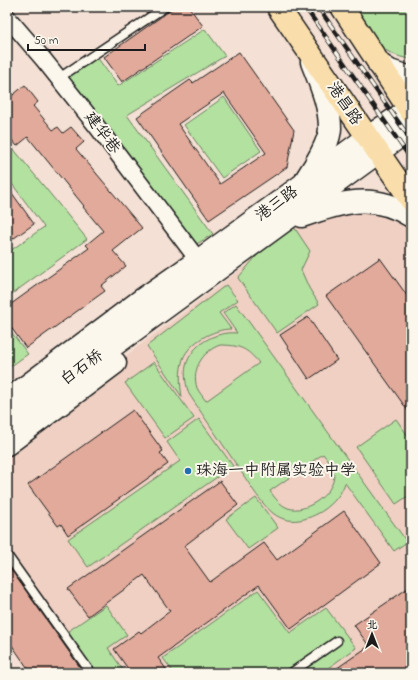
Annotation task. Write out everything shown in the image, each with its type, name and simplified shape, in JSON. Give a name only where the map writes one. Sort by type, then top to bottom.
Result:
[{"type":"main road","name":"港昌路","points":[[278,7],[411,200]]},
{"type":"main road","points":[[342,7],[410,114]]},
{"type":"main road","points":[[301,186],[316,164],[330,129],[327,104],[309,52]]},
{"type":"main road","points":[[379,64],[390,71],[411,78]]},
{"type":"main road","name":"港三路","points":[[273,218],[301,186],[372,145],[410,114]]},
{"type":"main road","points":[[150,306],[372,145]]},
{"type":"main road","points":[[7,387],[172,263],[192,252],[273,218],[355,201],[383,203],[411,216]]},
{"type":"main road","points":[[7,444],[248,264],[273,218]]},
{"type":"main road","name":"白石桥","points":[[7,401],[150,306]]},
{"type":"main road","name":"白石桥","points":[[7,423],[150,306]]},
{"type":"street","name":"建华巷","points":[[7,17],[59,78],[192,252]]},
{"type":"lane","points":[[59,78],[165,7]]},
{"type":"lane","points":[[7,555],[90,673]]},
{"type":"lane","points":[[290,673],[337,641]]},
{"type":"shaded area","name":"珠海一中附属实验中学","points":[[330,207],[411,217],[411,673],[92,673],[7,554],[7,445],[248,264],[279,225]]},
{"type":"green space","points":[[351,7],[411,7],[411,59],[390,53],[375,41]]},
{"type":"green space","points":[[205,29],[225,56],[127,115],[213,234],[192,247],[64,79],[97,57],[118,86]]},
{"type":"green space","points":[[224,97],[261,151],[222,178],[184,125]]},
{"type":"green space","points":[[7,141],[87,239],[12,294],[7,288],[7,253],[44,227],[7,177]]},
{"type":"green space","points":[[292,224],[310,251],[301,270],[309,288],[319,304],[277,333],[238,278],[280,228]]},
{"type":"green space","points":[[226,285],[238,300],[219,313],[231,329],[217,331],[210,334],[196,342],[186,353],[180,373],[182,397],[147,346]]},
{"type":"green space","points":[[236,304],[407,542],[394,551],[345,483],[338,497],[330,505],[317,514],[301,520],[285,519],[274,514],[252,489],[189,394],[186,384],[186,366],[193,351],[199,345],[206,340],[221,334],[237,333],[223,313]],"holes":[[[220,345],[242,348],[251,354],[259,363],[206,401],[197,388],[197,368],[204,356]],[[323,454],[333,470],[334,478],[327,493],[320,499],[304,508],[295,509],[285,507],[270,491]]]},
{"type":"green space","points":[[8,328],[28,354],[7,369],[7,329]]},
{"type":"green space","points":[[154,362],[194,418],[165,438],[125,383]]},
{"type":"green space","points":[[199,419],[233,466],[88,567],[68,539],[180,461],[167,442]]},
{"type":"green space","points":[[396,419],[411,440],[411,494],[396,504],[356,447]]},
{"type":"green space","points":[[256,498],[278,528],[248,549],[226,519]]},
{"type":"green space","points":[[258,590],[290,633],[326,608],[356,648],[321,673],[174,673],[163,658]]},
{"type":"green space","points":[[106,605],[127,635],[108,648],[125,673],[96,673],[67,632]]},
{"type":"building","points":[[175,7],[189,7],[203,26],[122,82],[104,57]]},
{"type":"building","points":[[239,52],[294,130],[287,167],[209,220],[137,117],[190,80],[193,83]],"holes":[[[224,93],[266,153],[220,184],[178,124]]]},
{"type":"building","points":[[25,85],[38,102],[33,106],[53,130],[58,127],[63,133],[71,127],[84,142],[76,149],[142,228],[113,251],[126,266],[101,286],[105,291],[26,348],[7,322],[7,307],[89,248],[86,245],[103,231],[28,137],[17,146],[7,134],[7,100]]},
{"type":"building","points":[[7,186],[34,224],[7,243]]},
{"type":"building","points":[[380,258],[411,301],[411,415],[326,296]]},
{"type":"building","points":[[308,317],[337,360],[309,379],[280,335]]},
{"type":"building","points":[[133,410],[163,451],[160,453],[168,464],[68,535],[61,524],[58,526],[28,485]]},
{"type":"building","points":[[220,481],[238,505],[184,546],[210,582],[264,543],[277,560],[344,511],[381,563],[291,629],[259,585],[158,658],[169,673],[131,673],[114,649],[139,631],[141,633],[170,611],[144,575],[88,616],[68,589]]},
{"type":"building","points":[[7,564],[84,673],[31,673],[7,638]]},
{"type":"building","points":[[411,586],[411,673],[330,673],[369,646],[354,625]]},
{"type":"railway","points":[[305,7],[411,159]]},
{"type":"railway","points":[[318,7],[411,140]]},
{"type":"place","name":"珠海一中附属实验中学","points":[[188,471]]}]
